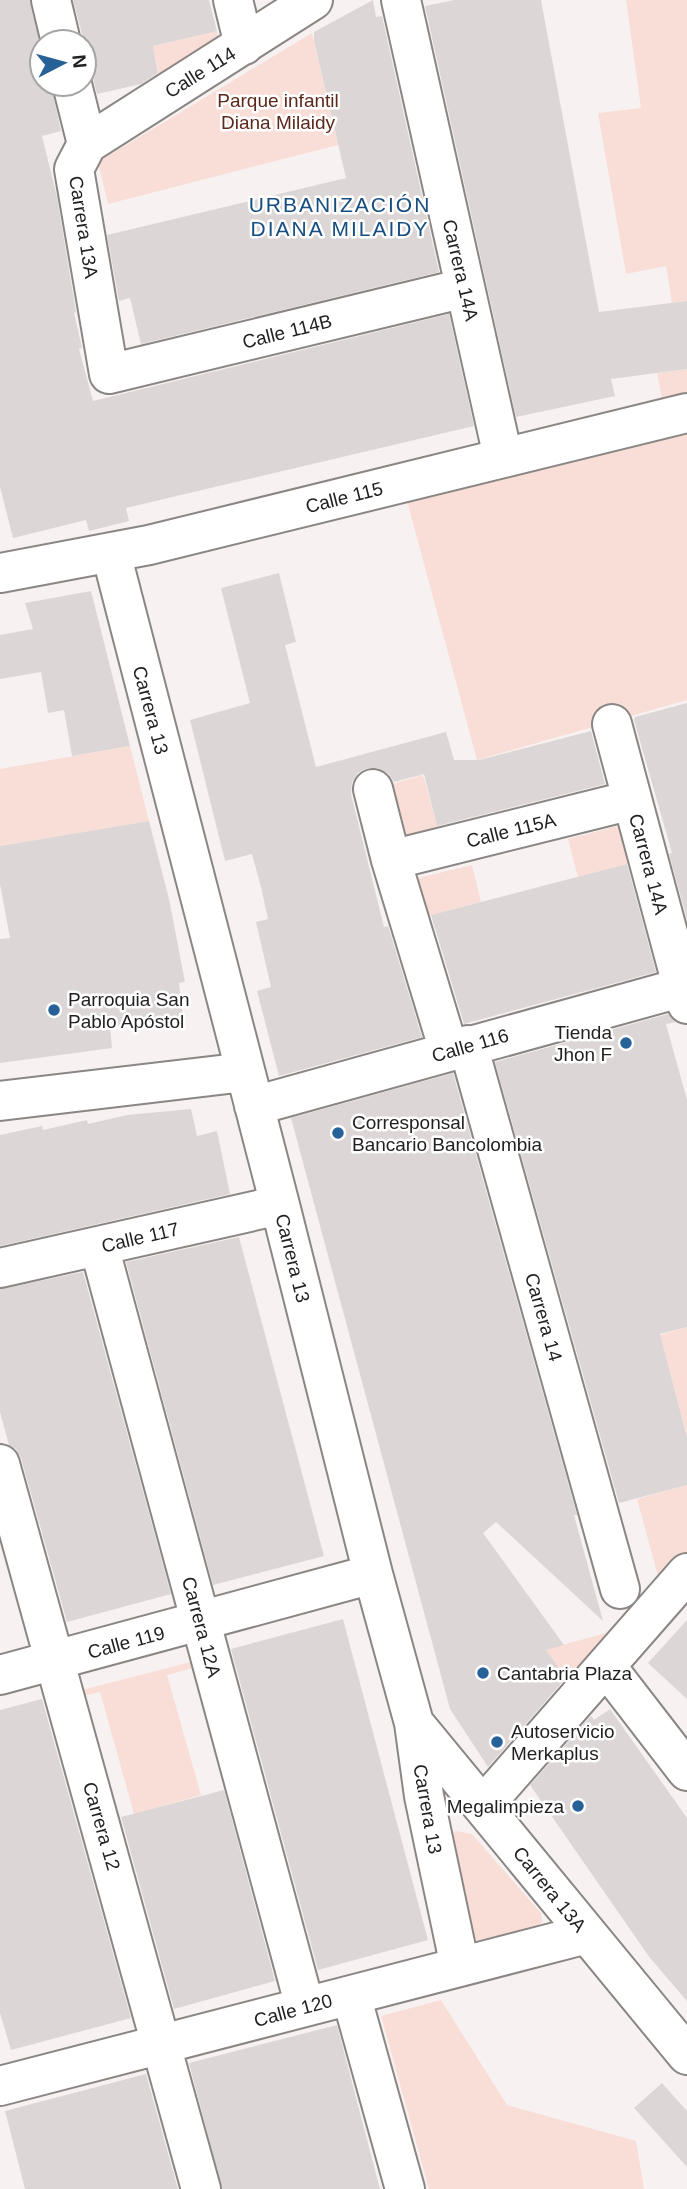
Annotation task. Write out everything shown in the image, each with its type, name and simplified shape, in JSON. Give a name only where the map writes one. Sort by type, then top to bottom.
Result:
[{"type":"street","points":[[51,0],[58,28]]},
{"type":"street","points":[[233,0],[244,45]]},
{"type":"street","name":"Calle 114","points":[[87,144],[313,0]]},
{"type":"street","name":"Carrera 14A","points":[[401,0],[503,457]]},
{"type":"street","points":[[76,98],[87,144]]},
{"type":"street","name":"Carrera 13A","points":[[87,144],[74,169],[109,374]]},
{"type":"street","name":"Calle 114B","points":[[109,374],[465,288]]},
{"type":"street","name":"Calle 115","points":[[0,573],[111,554],[687,413]]},
{"type":"street","name":"Carrera 13","points":[[111,554],[373,1574],[414,1723],[424,1796],[460,1967]]},
{"type":"street","name":"Carrera 14A","points":[[612,724],[685,992]]},
{"type":"street","name":"Carrera 14","points":[[373,789],[391,860],[459,1048],[620,1589]]},
{"type":"street","name":"Calle 115A","points":[[391,860],[632,800]]},
{"type":"street","name":"Calle 116","points":[[0,1101],[249,1089],[459,1048],[685,992]]},
{"type":"street","name":"Calle 117","points":[[0,1268],[280,1205]]},
{"type":"street","name":"Carrera 12A","points":[[99,1246],[305,2007]]},
{"type":"street","name":"Carrera 12","points":[[0,1464],[163,2044],[201,2189]]},
{"type":"street","points":[[483,1806],[687,1573]]},
{"type":"street","name":"Calle 119","points":[[0,1675],[201,1623],[373,1574]]},
{"type":"street","points":[[606,1666],[687,1771]]},
{"type":"street","name":"Carrera 13A","points":[[414,1723],[687,2054]]},
{"type":"street","name":"Calle 120","points":[[2,2078],[163,2044],[587,1934]]},
{"type":"street","points":[[351,1995],[405,2189]]},
{"type":"green space","points":[[626,0],[687,0],[687,301],[672,303],[666,266],[626,274],[598,113],[641,108]]},
{"type":"green space","points":[[217,31],[219,40],[159,75],[153,46]]},
{"type":"green space","name":"Parque infantil Diana Milaidy","points":[[312,33],[338,145],[108,204],[98,162]]},
{"type":"green space","points":[[687,369],[687,393],[662,398],[657,373]]},
{"type":"green space","points":[[687,434],[687,700],[477,760],[407,501]]},
{"type":"green space","points":[[130,746],[149,821],[0,846],[0,769]]},
{"type":"green space","points":[[423,775],[438,829],[405,837],[392,784]]},
{"type":"green space","points":[[622,825],[631,863],[578,877],[568,839]]},
{"type":"green space","points":[[472,865],[481,902],[428,916],[418,878]]},
{"type":"green space","points":[[687,1327],[687,1436],[660,1335]]},
{"type":"green space","points":[[687,1485],[687,1564],[571,1687],[566,1679],[530,1689],[522,1656],[606,1633],[658,1576],[637,1499]]},
{"type":"green space","points":[[191,1662],[193,1668],[167,1675],[201,1795],[134,1814],[100,1692],[75,1698],[74,1692]]},
{"type":"green space","points":[[456,1831],[472,1834],[541,1913],[542,1922],[535,1929],[472,1941],[447,1834]]},
{"type":"green space","points":[[441,2000],[507,2105],[636,2141],[644,2189],[429,2189],[381,2016]]},
{"type":"building","points":[[0,0],[30,0],[37,28],[28,28],[28,98],[54,98],[61,131],[42,136],[57,197],[76,312],[74,313],[82,348],[79,349],[93,401],[449,314],[474,426],[126,508],[129,521],[89,531],[86,520],[13,538],[0,487]]},
{"type":"building","points":[[73,0],[209,0],[217,31],[153,46],[158,73],[141,84],[98,94],[98,28],[80,28]]},
{"type":"building","points":[[373,0],[376,17],[382,16],[439,272],[141,344],[130,298],[119,301],[107,235],[346,178],[314,32]]},
{"type":"building","points":[[454,0],[541,0],[599,312],[687,301],[687,369],[611,379],[615,396],[516,417],[425,6]]},
{"type":"building","points":[[279,573],[296,642],[285,645],[316,767],[446,732],[454,760],[479,760],[591,731],[605,784],[437,826],[424,774],[394,782],[388,773],[378,768],[368,768],[358,773],[352,782],[351,794],[384,927],[388,926],[422,1037],[279,1076],[257,991],[271,987],[256,922],[268,919],[261,887],[252,854],[225,861],[190,720],[250,703],[221,588]]},
{"type":"building","points":[[91,591],[130,746],[72,756],[64,710],[48,713],[41,672],[0,679],[0,635],[33,629],[25,603]]},
{"type":"building","points":[[687,703],[687,919],[669,854],[672,853],[634,720],[635,717]]},
{"type":"building","points":[[149,821],[169,899],[185,982],[179,983],[183,1018],[110,1027],[112,1048],[0,1063],[0,939],[10,938],[0,884],[0,846]]},
{"type":"building","points":[[627,864],[656,972],[464,1024],[431,915]]},
{"type":"building","points":[[668,1014],[676,1022],[666,1024],[687,1100],[687,1327],[660,1334],[687,1437],[687,1485],[619,1503],[495,1062]]},
{"type":"building","points":[[453,1073],[577,1515],[574,1515],[603,1621],[496,1522],[483,1533],[564,1645],[546,1650],[566,1678],[488,1767],[450,1709],[291,1118]]},
{"type":"building","points":[[191,1109],[197,1136],[217,1131],[230,1194],[0,1246],[0,1135],[42,1126],[43,1130],[87,1120],[88,1124],[127,1115]]},
{"type":"building","points":[[239,1237],[324,1556],[213,1585],[126,1262]]},
{"type":"building","points":[[83,1272],[171,1594],[67,1622],[21,1458],[16,1449],[9,1445],[0,1412],[0,1289]]},
{"type":"building","points":[[343,1619],[428,1940],[318,1970],[231,1649]]},
{"type":"building","points":[[687,1620],[687,1699],[648,1663]]},
{"type":"building","points":[[42,1699],[131,2018],[11,2050],[0,2013],[0,1710]]},
{"type":"building","points":[[610,1709],[687,1818],[687,2001],[650,1958],[530,1785],[591,1716],[594,1720]]},
{"type":"building","points":[[224,1790],[275,1981],[174,2009],[121,1817]]},
{"type":"building","points":[[337,2025],[380,2189],[222,2189],[189,2063]]},
{"type":"building","points":[[146,2074],[178,2189],[25,2189],[5,2111]]},
{"type":"building","points":[[662,2083],[687,2111],[687,2167],[634,2108]]},
{"type":"place","name":"Parroquia San Pablo Apóstol","points":[[54,1010]]},
{"type":"place","name":"Tienda Jhon F","points":[[626,1043]]},
{"type":"place","name":"Corresponsal Bancario Bancolombia","points":[[338,1133]]},
{"type":"place","name":"Cantabria Plaza","points":[[483,1673]]},
{"type":"place","name":"Autoservicio Merkaplus","points":[[497,1742]]},
{"type":"place","name":"Megalimpieza","points":[[578,1806]]},
{"type":"district","name":"URBANIZACIÓN DIANA MILAIDY","points":[[340,217]]}]
